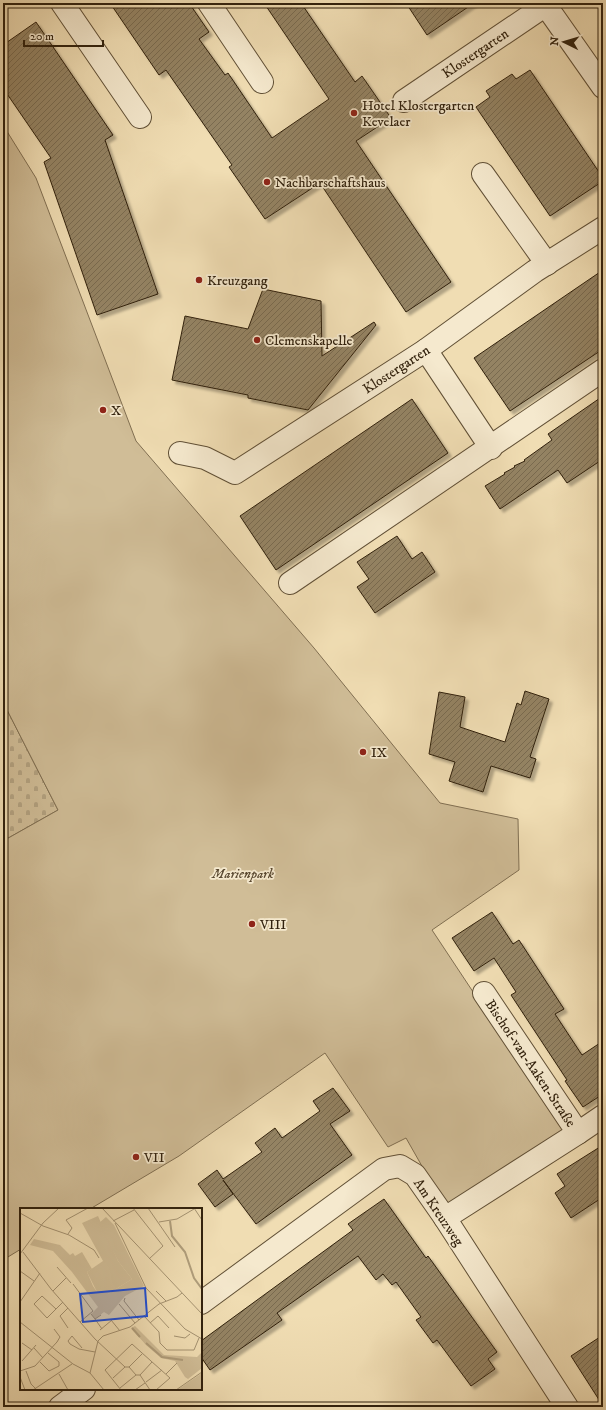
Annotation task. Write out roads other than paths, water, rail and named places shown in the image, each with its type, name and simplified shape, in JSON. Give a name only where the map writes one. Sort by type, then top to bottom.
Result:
[{"type":"street","points":[[62,3],[140,117]]},
{"type":"street","points":[[209,3],[262,82]]},
{"type":"street","points":[[545,4],[601,81]]},
{"type":"street","name":"Klostergarten","points":[[404,101],[545,4]]},
{"type":"street","points":[[484,174],[548,264]]},
{"type":"street","name":"Klostergarten","points":[[180,453],[205,458],[235,473],[426,350],[535,271],[603,228]]},
{"type":"street","points":[[426,350],[491,448]]},
{"type":"street","points":[[290,583],[491,448],[603,370]]},
{"type":"street","name":"Bischof-van-Aaken-Straße","points":[[484,993],[578,1133]]},
{"type":"street","name":"Bischof-van-Aaken-Straße","points":[[445,1218],[603,1116]]},
{"type":"street","name":"Am Kreuzweg","points":[[202,1302],[384,1169],[400,1166],[415,1176],[445,1218],[566,1407]]},
{"type":"street","points":[[60,1407],[83,1390]]},
{"type":"place","name":"Hotel Klostergarten Kevelaer","points":[[354,113]]},
{"type":"place","name":"Nachbarschaftshaus","points":[[267,182]]},
{"type":"place","name":"Kreuzgang","points":[[199,280]]},
{"type":"place","name":"Clemenskapelle","points":[[257,340]]},
{"type":"place","name":"X","points":[[103,410]]},
{"type":"place","name":"IX","points":[[363,752]]},
{"type":"place","name":"VIII","points":[[252,924]]},
{"type":"place","name":"VII","points":[[136,1157]]},
{"type":"park label","name":"Marienpark","points":[[243,873]]}]
